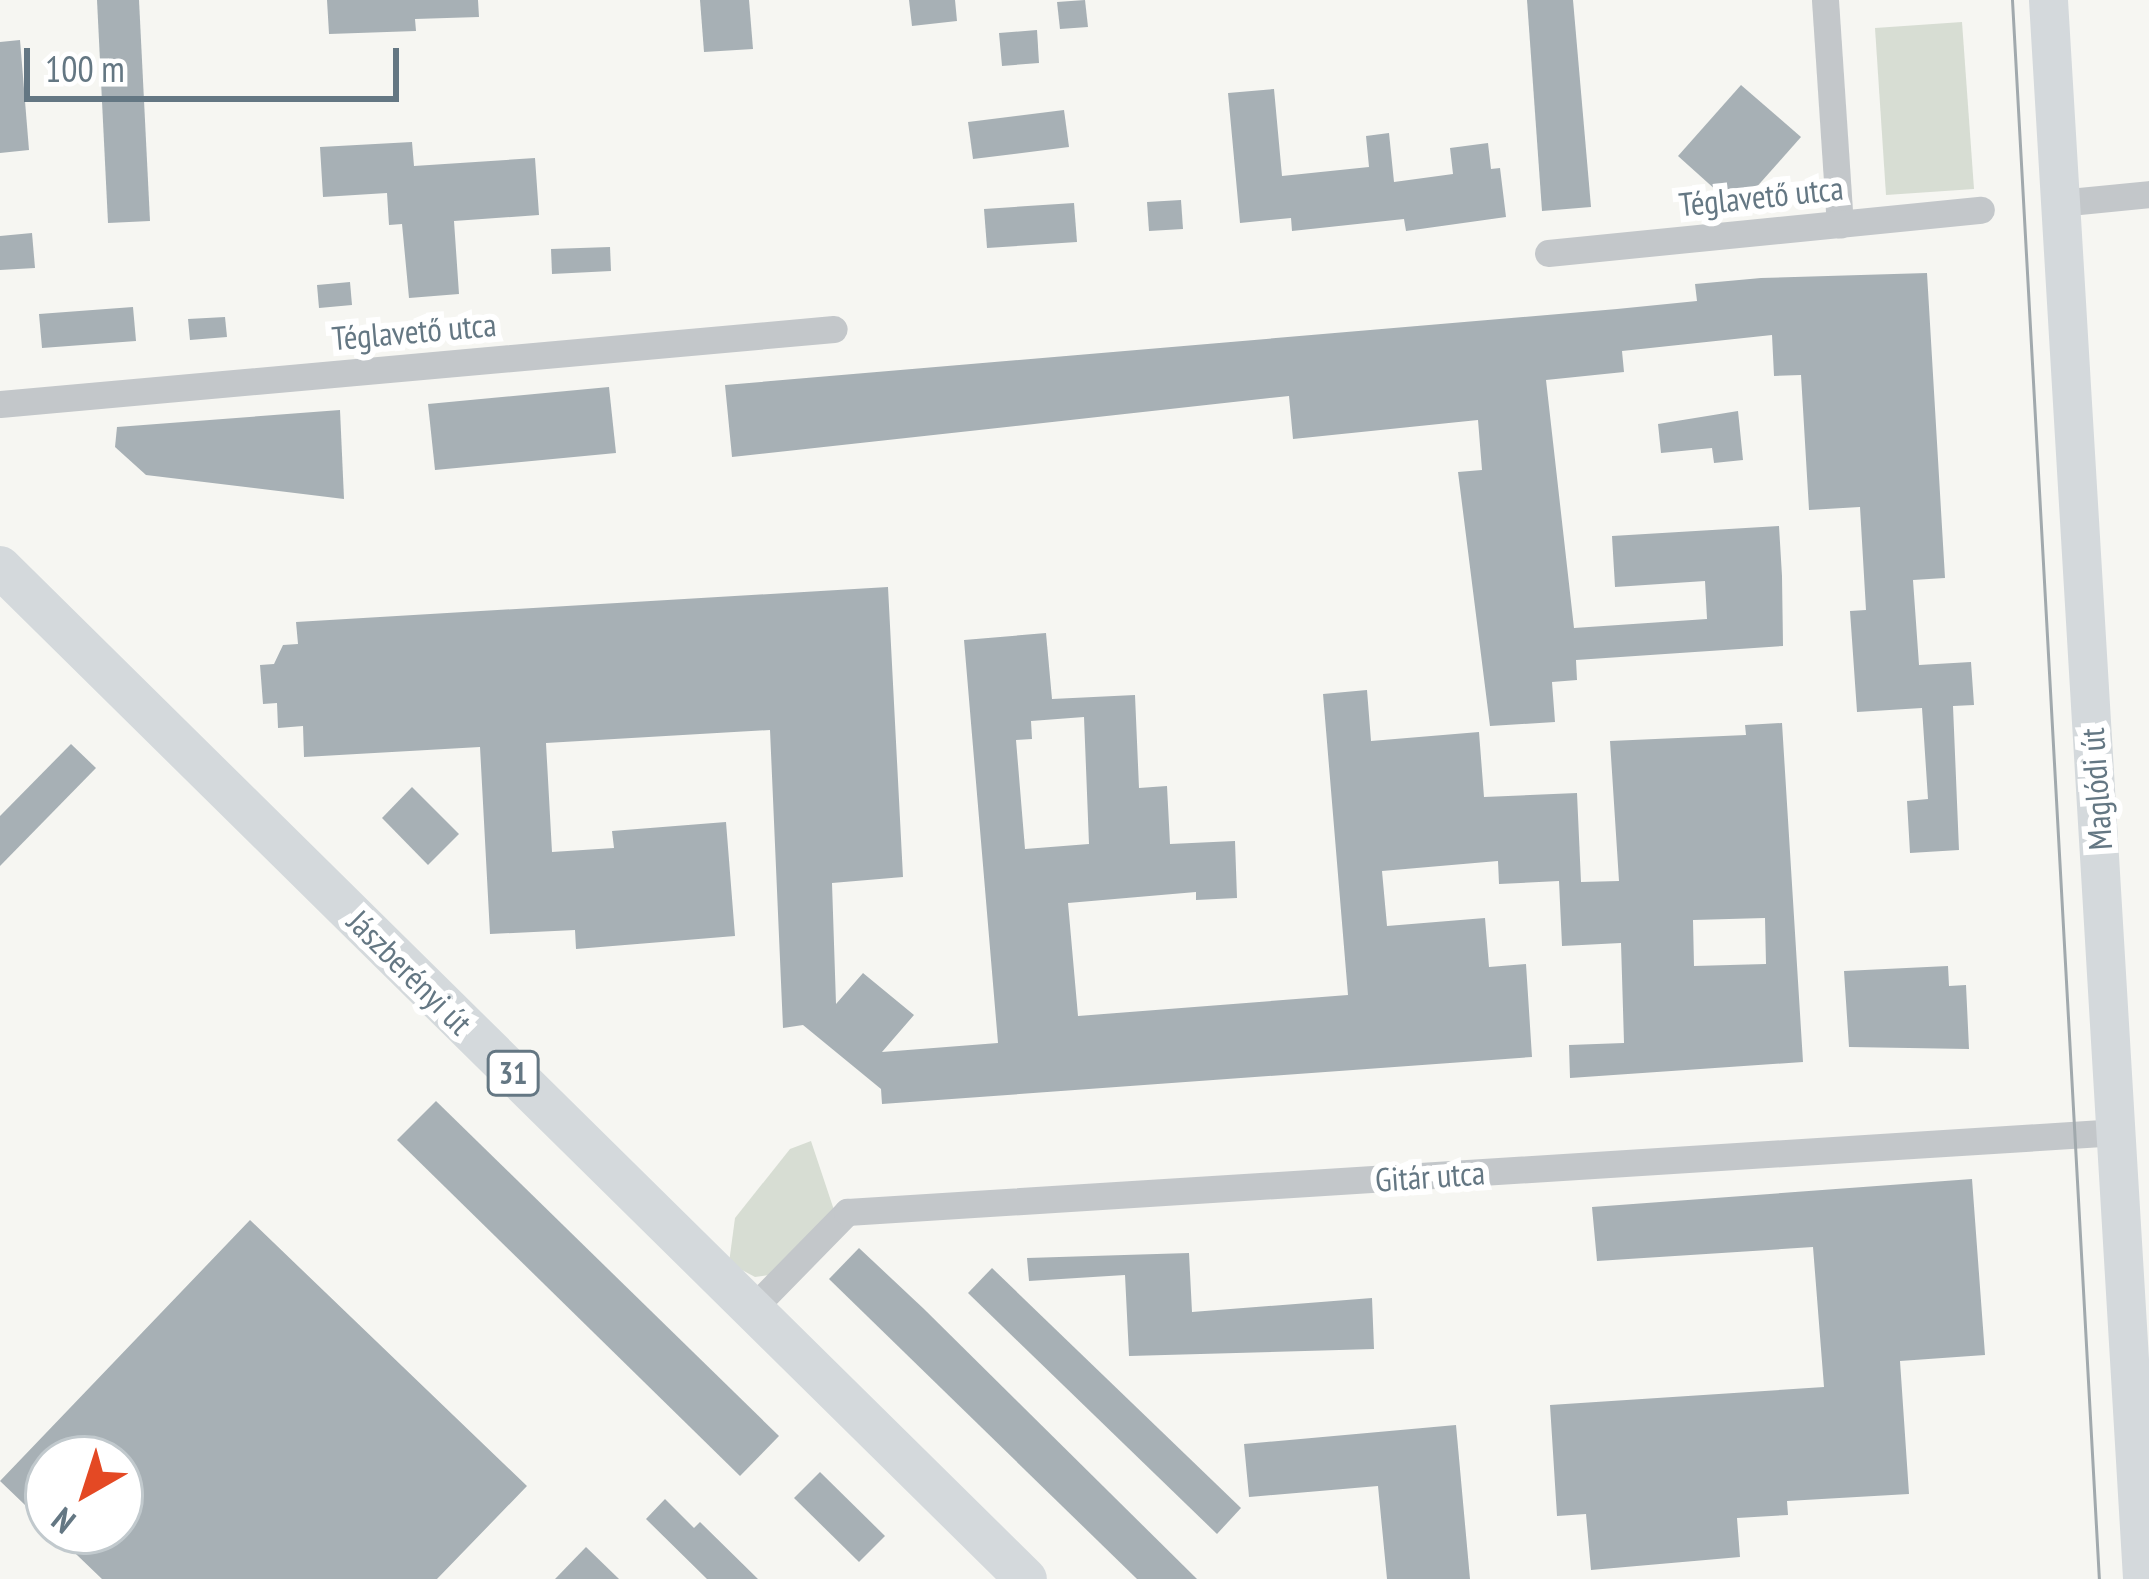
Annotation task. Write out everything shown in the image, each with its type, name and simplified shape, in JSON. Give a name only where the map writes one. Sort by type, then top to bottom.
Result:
[{"type":"main road","name":"Jászberényi út","points":[[0,567],[1026,1579]]},
{"type":"street","points":[[1825,0],[1840,224]]},
{"type":"street","name":"Maglódi út","points":[[2048,0],[2059,203],[2133,1130],[2142,1579]]},
{"type":"street","points":[[2059,203],[2149,194]]},
{"type":"street","name":"Téglavető utca","points":[[1548,253],[1981,210]]},
{"type":"street","name":"Téglavető utca","points":[[0,404],[834,329]]},
{"type":"street","name":"Gitár utca","points":[[752,1309],[847,1212],[2133,1130]]},
{"type":"shaded area","points":[[1962,22],[1974,189],[1886,195],[1875,28]]},
{"type":"shaded area","points":[[811,1141],[836,1216],[776,1274],[755,1277],[729,1263],[735,1218],[790,1149]]},
{"type":"building","points":[[97,0],[139,0],[150,221],[108,223]]},
{"type":"building","points":[[327,0],[478,0],[479,17],[415,19],[416,31],[329,34]]},
{"type":"building","points":[[700,0],[749,0],[753,49],[704,52]]},
{"type":"building","points":[[909,0],[955,0],[957,21],[912,26]]},
{"type":"building","points":[[1085,0],[1088,27],[1060,29],[1057,2]]},
{"type":"building","points":[[1527,0],[1573,0],[1591,207],[1542,211]]},
{"type":"building","points":[[1037,30],[1039,63],[1002,66],[999,33]]},
{"type":"building","points":[[20,40],[29,150],[0,153],[0,42]]},
{"type":"building","points":[[1741,85],[1801,137],[1737,209],[1678,156]]},
{"type":"building","points":[[1274,89],[1282,176],[1369,167],[1366,136],[1389,133],[1394,182],[1453,174],[1450,148],[1488,143],[1491,169],[1500,168],[1506,217],[1406,231],[1404,219],[1292,231],[1291,218],[1240,223],[1228,93]]},
{"type":"building","points":[[1064,110],[1069,147],[973,159],[968,122]]},
{"type":"building","points":[[412,142],[414,166],[535,158],[539,215],[454,221],[459,294],[409,298],[402,224],[389,225],[387,193],[323,197],[320,147]]},
{"type":"building","points":[[1181,200],[1183,229],[1149,231],[1147,202]]},
{"type":"building","points":[[1074,203],[1077,242],[987,248],[984,209]]},
{"type":"building","points":[[32,233],[35,268],[0,270],[0,236]]},
{"type":"building","points":[[610,247],[611,271],[552,274],[551,249]]},
{"type":"building","points":[[1927,273],[1945,578],[1913,580],[1919,665],[1971,662],[1974,705],[1953,706],[1959,850],[1910,853],[1907,801],[1928,799],[1922,708],[1857,712],[1850,611],[1866,610],[1860,507],[1809,510],[1801,375],[1774,376],[1772,335],[1622,351],[1624,372],[1546,380],[1574,628],[1707,619],[1705,581],[1615,587],[1612,536],[1779,526],[1782,576],[1783,646],[1576,660],[1577,680],[1552,682],[1555,722],[1490,726],[1458,472],[1482,470],[1478,420],[1293,439],[1289,396],[732,457],[725,385],[1697,301],[1695,284]]},
{"type":"building","points":[[350,282],[352,305],[319,308],[317,285]]},
{"type":"building","points":[[133,307],[136,341],[42,348],[39,314]]},
{"type":"building","points":[[225,317],[227,337],[190,340],[188,319]]},
{"type":"building","points":[[609,387],[616,453],[435,470],[428,404]]},
{"type":"building","points":[[340,410],[344,499],[146,475],[115,447],[117,427]]},
{"type":"building","points":[[1738,411],[1743,460],[1714,463],[1712,448],[1661,453],[1658,424]]},
{"type":"building","points":[[888,587],[903,877],[832,883],[836,1004],[863,973],[914,1015],[882,1052],[998,1043],[964,640],[1046,633],[1052,699],[1135,695],[1139,788],[1167,786],[1170,844],[1235,841],[1237,898],[1196,900],[1196,892],[1068,903],[1078,1016],[1348,995],[1323,694],[1367,690],[1371,741],[1479,732],[1484,797],[1577,793],[1581,882],[1619,881],[1610,741],[1746,735],[1745,725],[1782,723],[1803,1062],[1570,1078],[1569,1045],[1624,1043],[1621,943],[1562,946],[1559,881],[1499,884],[1498,861],[1382,871],[1387,926],[1485,918],[1489,967],[1526,964],[1532,1057],[882,1104],[881,1089],[803,1025],[783,1028],[770,730],[546,743],[552,852],[614,848],[612,831],[726,822],[735,936],[576,949],[575,930],[490,934],[480,747],[304,757],[303,726],[278,728],[277,703],[263,704],[260,665],[274,664],[283,645],[298,644],[296,622]],"holes":[[[1084,717],[1089,844],[1025,849],[1016,740],[1032,739],[1031,721]],[[1765,918],[1766,964],[1694,966],[1693,920]]]},
{"type":"building","points":[[71,744],[96,768],[0,866],[0,816]]},
{"type":"building","points":[[412,787],[459,834],[428,865],[382,818]]},
{"type":"building","points":[[1948,966],[1949,986],[1966,985],[1969,1049],[1849,1047],[1844,971]]},
{"type":"building","points":[[436,1101],[779,1436],[740,1476],[397,1140]]},
{"type":"building","points":[[1972,1179],[1985,1355],[1900,1361],[1909,1494],[1787,1501],[1788,1515],[1737,1518],[1740,1557],[1591,1570],[1586,1514],[1557,1516],[1550,1405],[1824,1387],[1813,1247],[1597,1261],[1592,1207]]},
{"type":"building","points":[[250,1220],[527,1486],[437,1579],[102,1579],[77,1555],[144,1555],[144,1435],[44,1435]]},
{"type":"building","points":[[859,1248],[1197,1579],[1137,1579],[829,1279]]},
{"type":"building","points":[[1189,1253],[1192,1312],[1372,1298],[1374,1349],[1129,1356],[1125,1275],[1029,1281],[1027,1258]]},
{"type":"building","points":[[992,1268],[1241,1508],[1217,1534],[968,1293]]},
{"type":"building","points":[[1456,1425],[1470,1579],[1387,1579],[1378,1486],[1249,1497],[1244,1444]]},
{"type":"building","points":[[24,1456],[24,1504],[0,1481]]},
{"type":"building","points":[[820,1472],[885,1536],[859,1562],[794,1498]]},
{"type":"building","points":[[665,1499],[694,1528],[700,1522],[758,1579],[707,1579],[646,1519]]},
{"type":"building","points":[[586,1547],[619,1579],[555,1579]]},
{"type":"tram line","points":[[2012,0],[2099,1579]]}]
